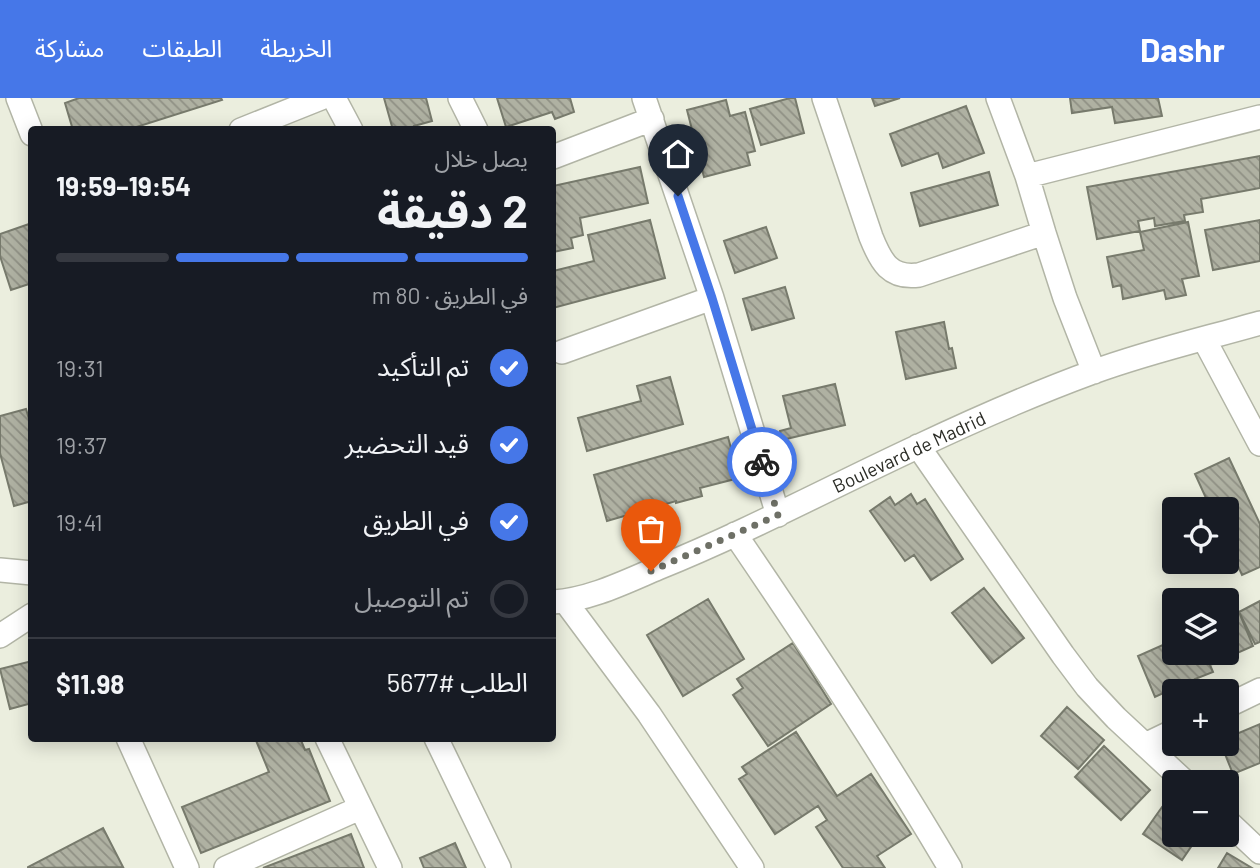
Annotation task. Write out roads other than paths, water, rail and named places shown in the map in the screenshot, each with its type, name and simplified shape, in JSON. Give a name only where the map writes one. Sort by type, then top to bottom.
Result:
[{"type":"street","points":[[18,98],[29,126]]},
{"type":"street","points":[[251,126],[321,98]]},
{"type":"street","points":[[334,98],[349,126]]},
{"type":"street","points":[[460,98],[474,126]]},
{"type":"street","points":[[824,98],[871,237],[880,258],[892,271],[919,275],[1044,233]]},
{"type":"street","points":[[998,98],[1027,176],[1065,298],[1094,372]]},
{"type":"street","points":[[556,155],[648,109],[712,298],[778,515]]},
{"type":"street","points":[[1027,176],[1260,117]]},
{"type":"street","points":[[562,352],[712,298]]},
{"type":"street","name":"Boulevard de Madrid","points":[[752,868],[649,714],[559,602],[626,581],[778,515],[918,446],[1094,372],[1260,323]]},
{"type":"street","points":[[1204,339],[1260,444]]},
{"type":"street","points":[[918,446],[1071,666],[1115,718],[1172,770]]},
{"type":"street","points":[[735,534],[885,761],[950,868]]},
{"type":"street","points":[[0,570],[28,573]]},
{"type":"street","points":[[0,636],[28,618]]},
{"type":"street","points":[[1239,700],[1260,690]]},
{"type":"street","points":[[1145,745],[1162,737]]},
{"type":"street","points":[[130,742],[187,868]]},
{"type":"street","points":[[329,742],[390,868]]},
{"type":"street","points":[[438,742],[499,868]]},
{"type":"street","points":[[226,868],[360,808]]},
{"type":"street","points":[[1239,832],[1260,852]]}]
